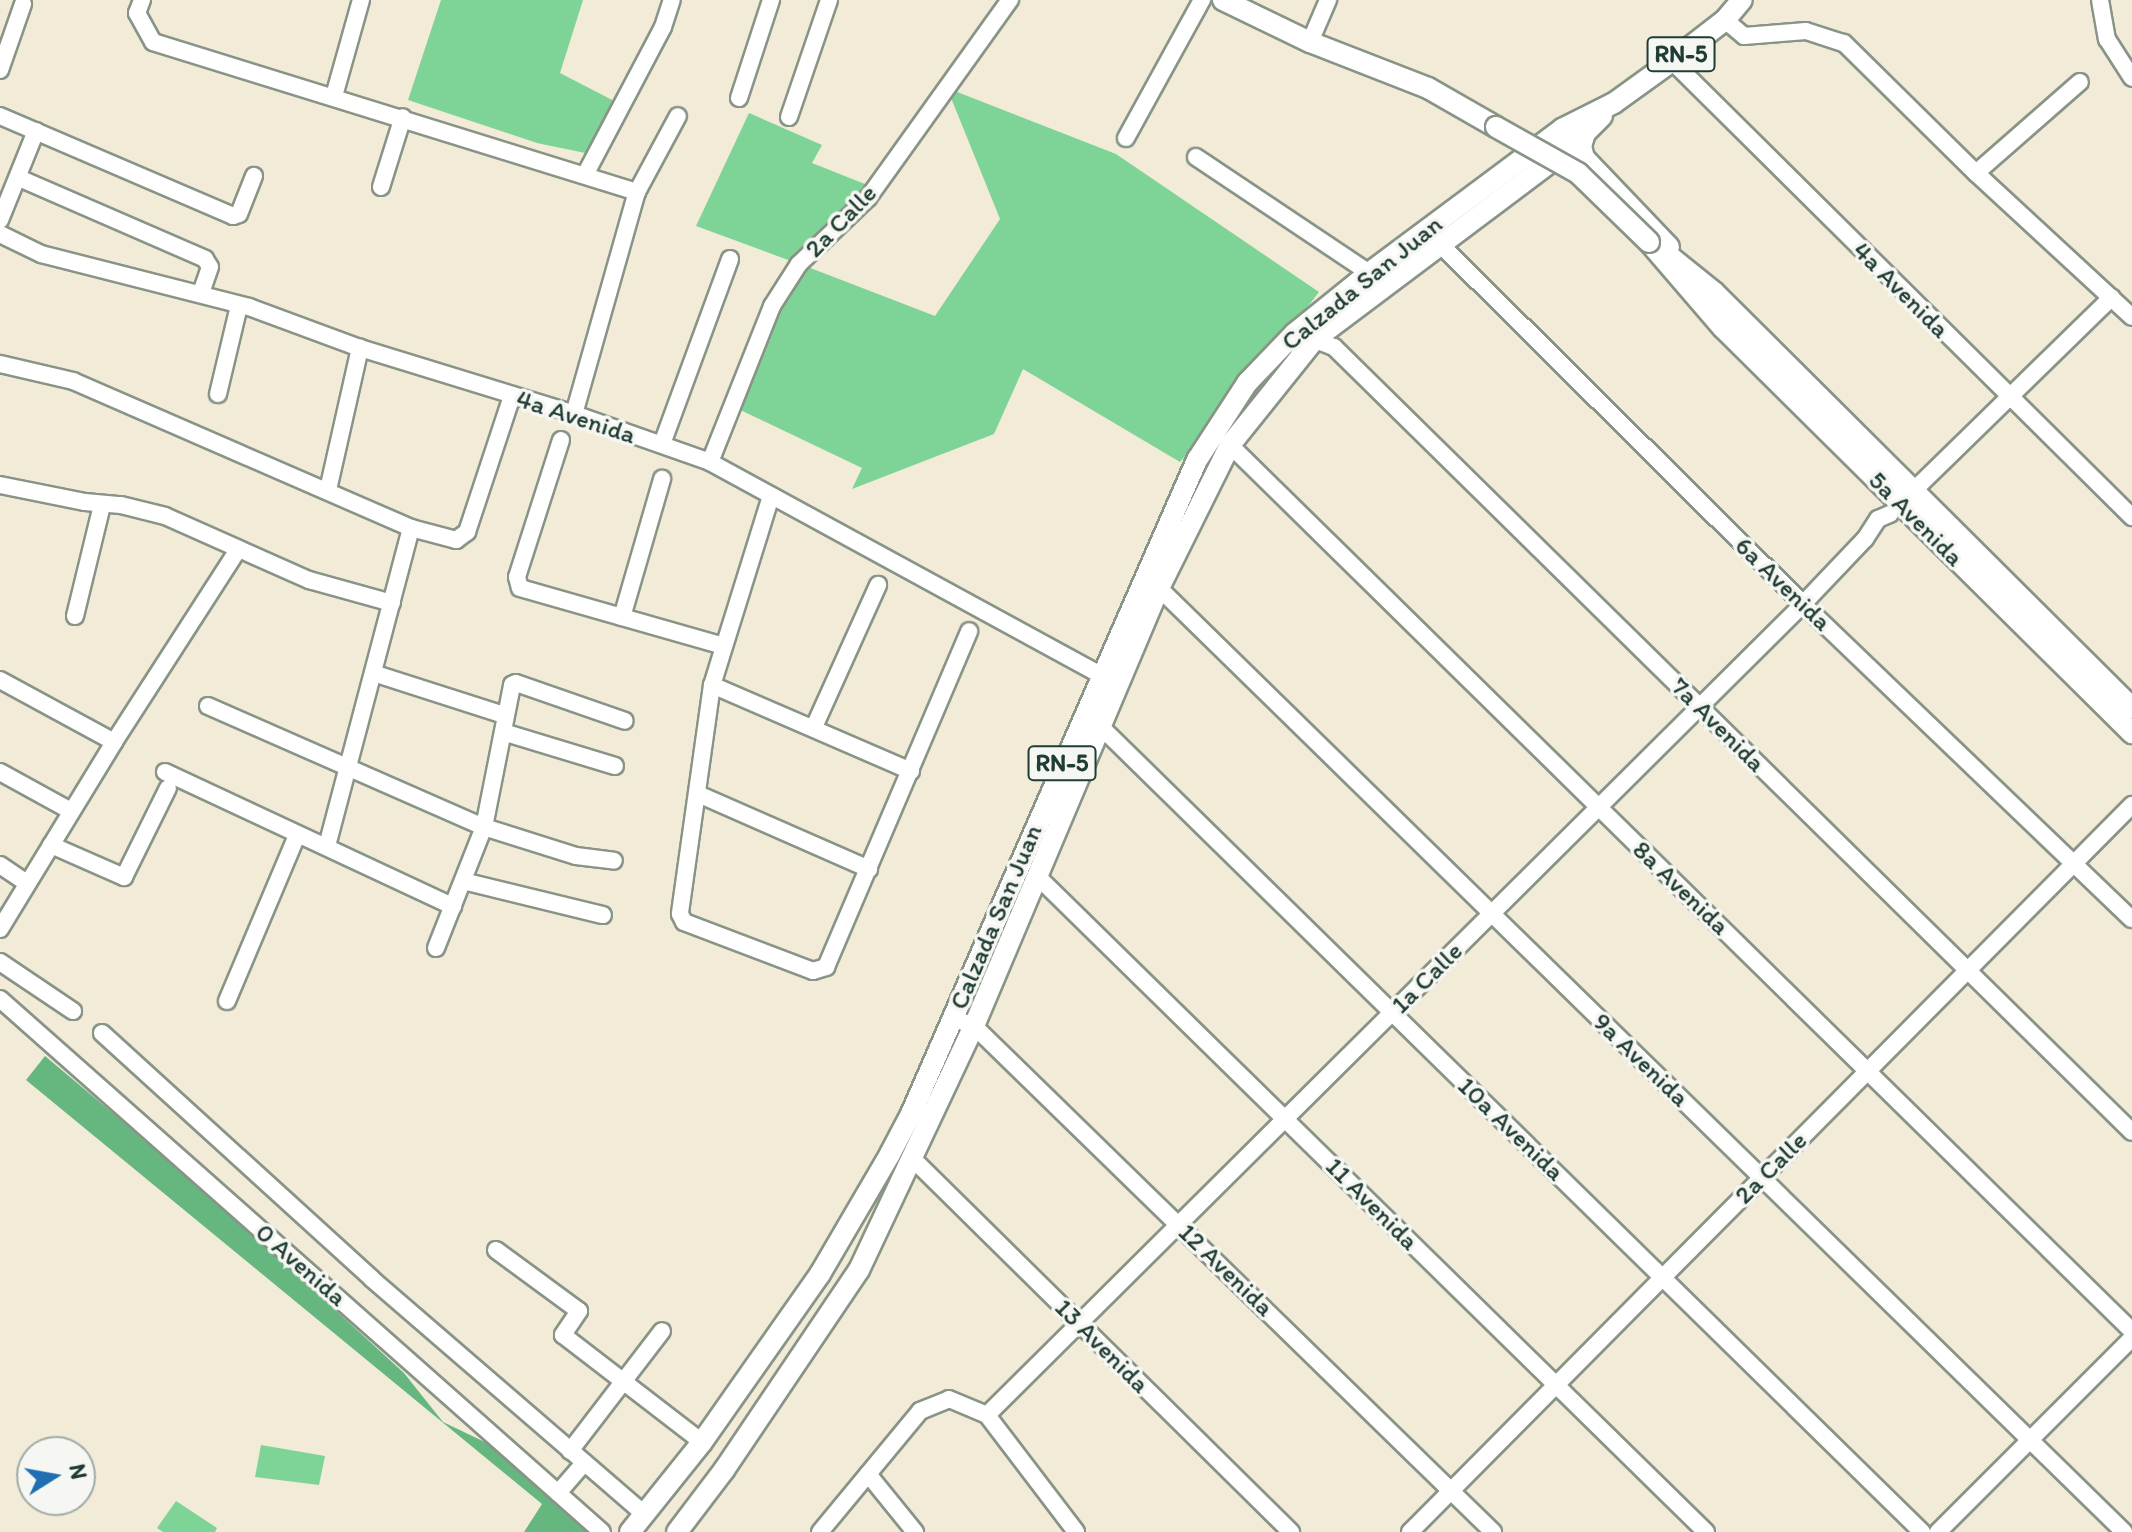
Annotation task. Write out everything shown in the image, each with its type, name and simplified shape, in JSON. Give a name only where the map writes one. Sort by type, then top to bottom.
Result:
[{"type":"main road","name":"5a Avenida","points":[[1223,0],[1310,42],[1428,88],[1578,173],[1708,298]]},
{"type":"main road","name":"Calzada San Juan","points":[[1110,680],[1197,460],[1247,383],[1295,333],[1369,273],[1562,129],[1614,103],[1672,61],[1725,20],[1742,0]]},
{"type":"main road","name":"Calzada San Juan","points":[[630,1532],[702,1442],[820,1274],[911,1114],[1110,680],[1230,445],[1315,339],[1543,167],[1585,133],[1614,103]]},
{"type":"main road","name":"5a Avenida","points":[[1585,133],[1581,146],[1584,158],[1708,298],[1901,502],[2132,733]]},
{"type":"main road","name":"5a Avenida","points":[[1543,167],[1564,171],[1598,196],[1708,298]]},
{"type":"main road","name":"5a Avenida","points":[[1901,502],[2132,708]]},
{"type":"main road","name":"Calzada San Juan","points":[[677,1532],[724,1470],[859,1270],[914,1160],[974,1026],[1084,762],[1090,723]]},
{"type":"main road","points":[[859,1270],[859,1247],[875,1219],[881,1196],[874,1180]]},
{"type":"street","points":[[142,0],[137,13],[153,42],[637,192]]},
{"type":"street","points":[[334,96],[361,0]]},
{"type":"street","points":[[585,175],[663,27],[672,0]]},
{"type":"street","points":[[739,98],[771,0]]},
{"type":"street","points":[[789,117],[829,0]]},
{"type":"street","name":"2a Calle","points":[[710,462],[772,306],[799,264],[868,198],[1010,0]]},
{"type":"street","points":[[1126,138],[1202,0]]},
{"type":"street","points":[[1310,42],[1328,0]]},
{"type":"street","points":[[2100,0],[2107,39],[2132,78]]},
{"type":"street","points":[[0,70],[23,4]]},
{"type":"street","points":[[1725,20],[1744,36],[1806,31],[1844,43],[1976,173],[2132,317]]},
{"type":"street","name":"4a Avenida","points":[[1672,61],[2009,399],[2132,517]]},
{"type":"street","points":[[1976,173],[2080,82]]},
{"type":"street","points":[[0,116],[233,216],[239,214],[254,176]]},
{"type":"street","points":[[574,414],[637,192],[678,116]]},
{"type":"street","points":[[381,187],[403,117]]},
{"type":"street","points":[[1,235],[36,131]]},
{"type":"street","points":[[1196,157],[1369,273]]},
{"type":"street","points":[[19,178],[209,262],[201,293]]},
{"type":"street","name":"4a Avenida","points":[[1,235],[41,254],[201,293],[360,348],[574,414],[710,462],[1110,680]]},
{"type":"street","name":"6a Avenida","points":[[1439,243],[1803,604],[2132,919]]},
{"type":"street","points":[[662,444],[730,259]]},
{"type":"street","name":"1a Calle","points":[[987,1415],[1803,604],[1865,539],[1878,519],[1901,502],[2112,297]]},
{"type":"street","points":[[218,394],[239,306]]},
{"type":"street","name":"7a Avenida","points":[[1295,333],[1334,347],[2132,1132]]},
{"type":"street","points":[[328,490],[360,348]]},
{"type":"street","points":[[0,364],[73,381],[411,528],[463,539],[512,396]]},
{"type":"street","points":[[561,440],[517,583],[520,588],[724,646]]},
{"type":"street","name":"8a Avenida","points":[[1230,445],[2132,1331]]},
{"type":"street","points":[[622,617],[662,479]]},
{"type":"street","points":[[0,485],[102,505],[121,505],[165,516],[237,551],[309,580],[392,603]]},
{"type":"street","points":[[771,496],[712,685],[681,918],[698,928],[820,971],[826,967],[969,631]]},
{"type":"street","points":[[75,616],[102,505]]},
{"type":"street","points":[[327,846],[411,528]]},
{"type":"street","points":[[0,929],[114,742],[237,551]]},
{"type":"street","points":[[814,727],[878,585]]},
{"type":"street","name":"9a Avenida","points":[[1159,588],[2124,1532]]},
{"type":"street","points":[[373,673],[615,766]]},
{"type":"street","points":[[0,680],[114,742]]},
{"type":"street","points":[[436,948],[484,827],[512,685],[516,683],[625,721]]},
{"type":"street","points":[[712,685],[911,771]]},
{"type":"street","points":[[208,706],[484,827],[576,856],[614,861]]},
{"type":"street","name":"10a Avenida","points":[[1090,723],[1392,1012],[1922,1532]]},
{"type":"street","points":[[0,772],[71,811]]},
{"type":"street","points":[[51,845],[124,877],[167,780],[327,846],[453,906]]},
{"type":"street","points":[[698,794],[869,869]]},
{"type":"street","name":"2a Calle","points":[[1410,1532],[2132,805]]},
{"type":"street","points":[[227,1001],[297,835]]},
{"type":"street","points":[[0,865],[27,883]]},
{"type":"street","name":"11 Avenida","points":[[1037,876],[1706,1532]]},
{"type":"street","points":[[463,881],[603,915]]},
{"type":"street","points":[[0,962],[73,1011]]},
{"type":"street","name":"0 Avenida","points":[[0,999],[602,1532]]},
{"type":"street","name":"12 Avenida","points":[[953,1018],[974,1026],[1493,1532]]},
{"type":"street","points":[[102,1033],[372,1279],[644,1514]]},
{"type":"street","name":"13 Avenida","points":[[914,1160],[1291,1532]]},
{"type":"street","points":[[496,1250],[579,1311],[563,1335],[702,1442]]},
{"type":"street","points":[[570,1451],[621,1380],[662,1331]]},
{"type":"street","points":[[1938,1532],[2132,1338]]},
{"type":"street","points":[[820,1532],[920,1411],[949,1399],[987,1415],[1076,1532]]},
{"type":"street","points":[[558,1493],[584,1463]]},
{"type":"street","points":[[868,1474],[915,1532]]},
{"type":"green space","points":[[441,0],[583,0],[560,73],[618,103],[590,154],[537,143],[408,100]]},
{"type":"green space","points":[[947,88],[1116,154],[1319,292],[1258,371],[1180,462],[1023,369],[994,434],[852,489],[862,468],[732,406],[799,264],[696,226],[749,113],[822,145],[812,163],[875,188],[800,264],[935,316],[1000,219]]},
{"type":"green space","points":[[45,1056],[203,1189],[404,1373],[443,1422],[491,1445],[581,1521],[586,1532],[524,1532],[542,1504],[26,1080]]},
{"type":"green space","points":[[261,1445],[325,1456],[319,1485],[255,1477]]},
{"type":"green space","points":[[176,1501],[217,1528],[215,1532],[163,1532],[157,1528]]}]
